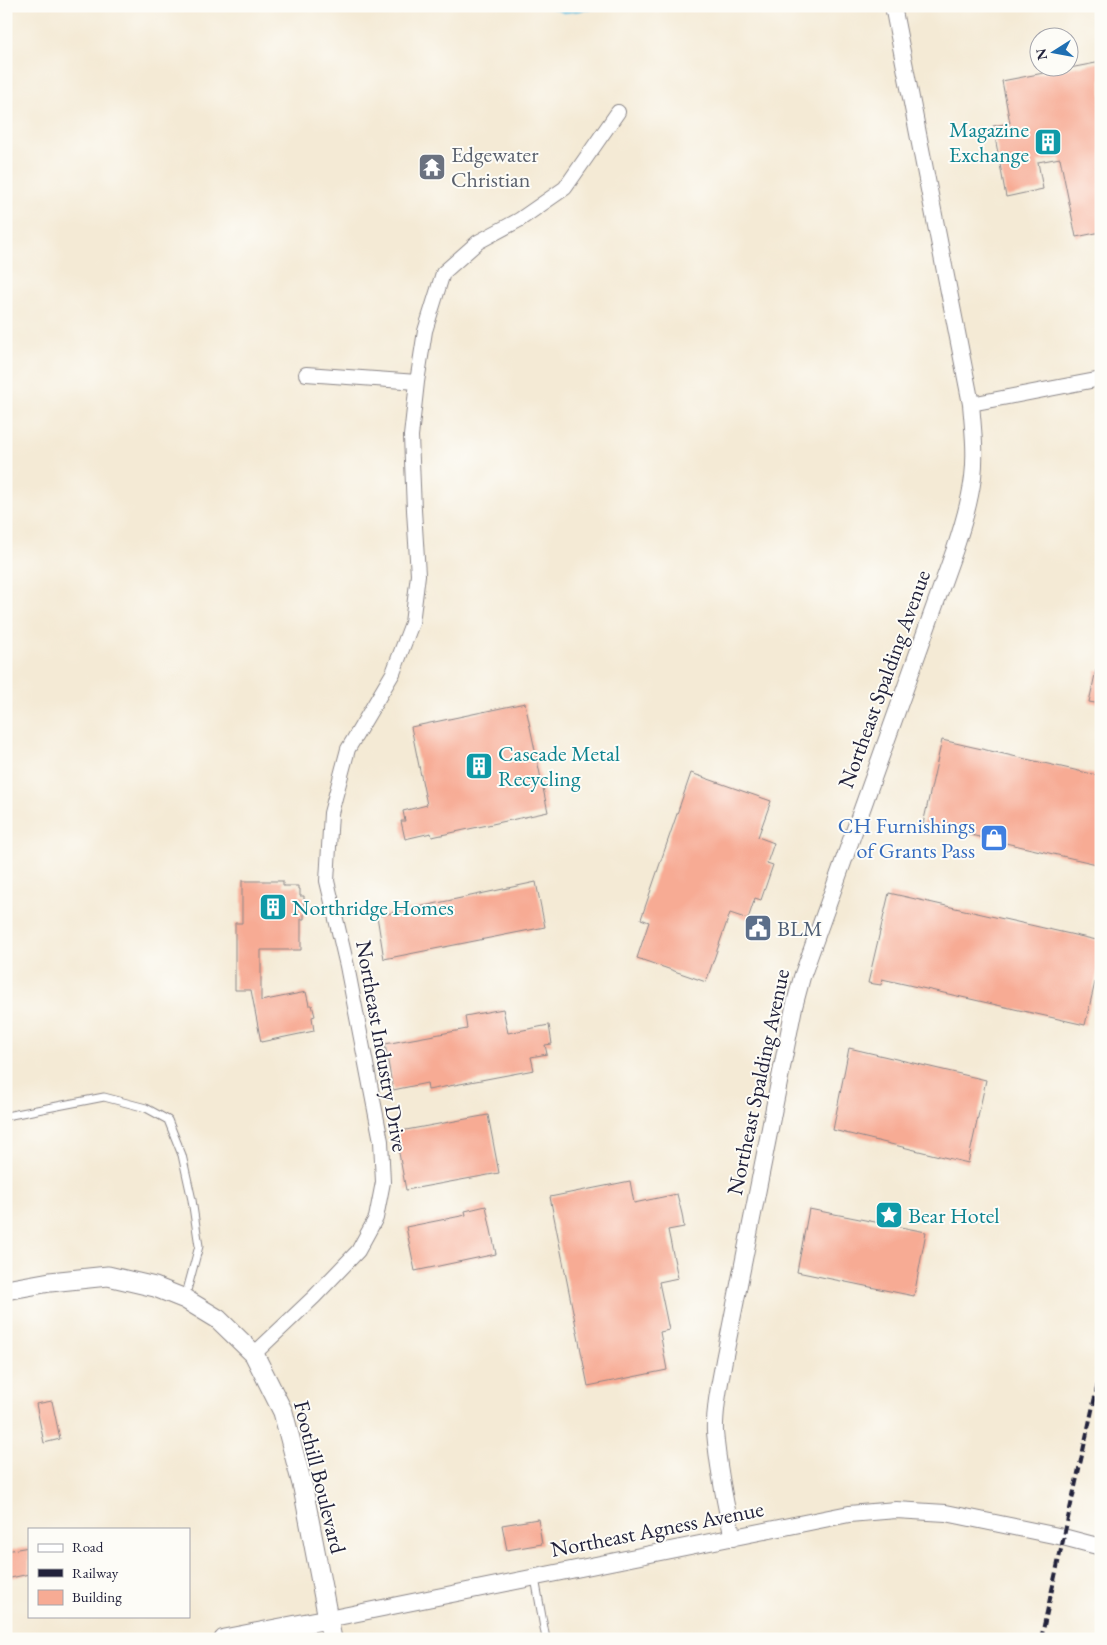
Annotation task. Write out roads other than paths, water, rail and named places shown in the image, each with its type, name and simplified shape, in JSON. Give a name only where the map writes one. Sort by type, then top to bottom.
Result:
[{"type":"main road","name":"Foothill Boulevard","points":[[6,1290],[50,1282],[108,1276],[155,1287],[185,1299],[218,1319],[254,1354],[283,1412],[303,1488],[332,1639]]},
{"type":"main road","name":"Northeast Agness Avenue","points":[[224,1639],[328,1619]]},
{"type":"street","name":"Northeast Spalding Avenue","points":[[733,1538],[715,1431],[716,1409],[794,1008],[802,977],[966,515],[973,477],[974,441],[970,404],[893,6]]},
{"type":"street","name":"Northeast Industry Drive","points":[[254,1354],[314,1297],[358,1251],[376,1218],[384,1182],[381,1141],[347,966],[327,880],[332,813],[348,749],[393,673],[412,623],[418,575],[411,436],[425,331],[443,273],[478,242],[519,220],[566,188],[618,112]]},
{"type":"street","points":[[306,374],[417,382]]},
{"type":"street","points":[[970,404],[1101,380]]},
{"type":"street","name":"Northeast Agness Avenue","points":[[328,1619],[849,1514],[896,1510],[946,1513],[1063,1537],[1101,1547]]},
{"type":"lane","points":[[6,1116],[104,1097],[146,1108],[168,1120],[182,1155],[192,1200],[199,1246],[185,1299]]},
{"type":"lane","points":[[535,1577],[546,1639]]},
{"type":"waterway","points":[[551,6],[564,11],[602,6]]},
{"type":"railway","points":[[1041,1639],[1101,1370]]},
{"type":"place","name":"Magazine Exchange","points":[[1048,142]]},
{"type":"place","name":"Edgewater Christian","points":[[432,167]]},
{"type":"place","name":"Cascade Metal Recycling","points":[[479,766]]},
{"type":"place","name":"CH Furnishings of Grants Pass","points":[[994,838]]},
{"type":"place","name":"Northridge Homes","points":[[273,907]]},
{"type":"place","name":"BLM","points":[[758,928]]},
{"type":"place","name":"Bear Hotel","points":[[889,1215]]}]
